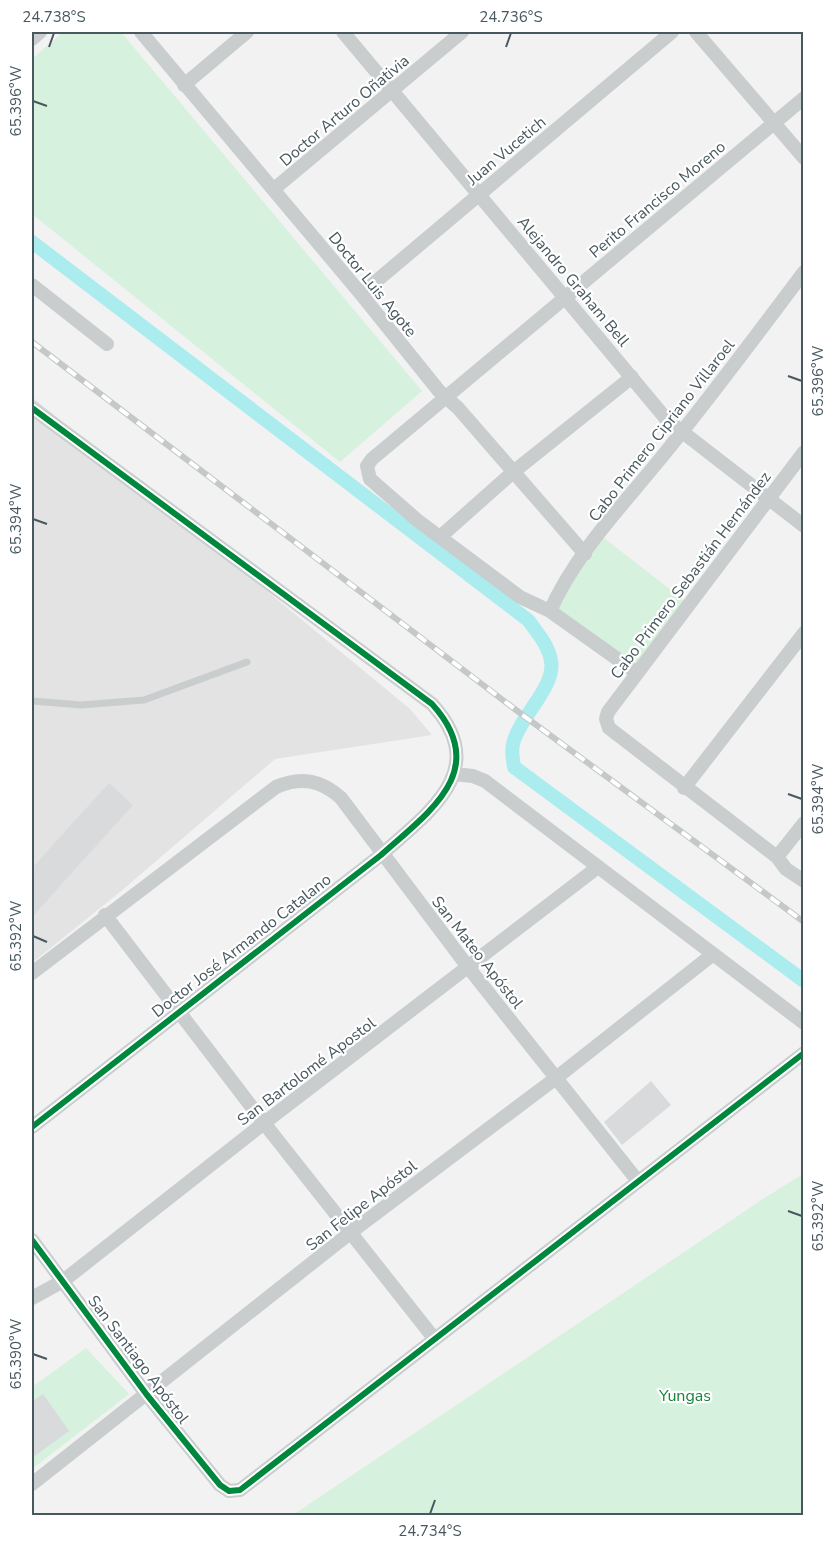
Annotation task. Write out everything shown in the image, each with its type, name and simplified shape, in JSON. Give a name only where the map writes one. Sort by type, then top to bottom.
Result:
[{"type":"street","name":"Doctor Luis Agote","points":[[141,32],[445,397],[458,408],[512,473],[585,554]]},
{"type":"street","points":[[184,85],[247,32]]},
{"type":"street","name":"Alejandro Graham Bell","points":[[343,32],[632,377],[682,433],[804,526]]},
{"type":"street","name":"Doctor Arturo Oñativia","points":[[274,189],[462,32]]},
{"type":"street","name":"Juan Vucetich","points":[[361,294],[672,32]]},
{"type":"street","points":[[696,32],[804,158]]},
{"type":"street","name":"Perito Francisco Moreno","points":[[440,537],[377,486],[366,473],[367,466],[372,459],[804,98]]},
{"type":"street","name":"Cabo Primero Cipriano Villaroel","points":[[550,611],[560,590],[585,554],[682,433],[804,272]]},
{"type":"street","points":[[32,285],[107,344]]},
{"type":"street","points":[[632,377],[512,473],[440,537],[520,597],[550,611],[637,673]]},
{"type":"street","points":[[32,408],[432,704],[452,734],[454,774],[473,776],[485,781],[804,1023]]},
{"type":"street","name":"Cabo Primero Sebastián Hernández","points":[[684,788],[609,728],[606,719],[608,712],[804,452]]},
{"type":"street","points":[[804,633],[684,788],[777,857],[786,869],[804,881]]},
{"type":"street","name":"Doctor José Armando Catalano","points":[[32,1127],[177,1011],[381,855],[439,803],[449,790],[454,774]]},
{"type":"street","name":"San Mateo Apóstol","points":[[105,915],[276,787],[291,780],[320,783],[341,798],[381,855],[637,1180]]},
{"type":"street","points":[[777,857],[804,823]]},
{"type":"street","name":"San Bartolomé Apostol","points":[[32,1298],[63,1281],[264,1123],[598,867]]},
{"type":"street","points":[[32,973],[105,915],[264,1123],[433,1337],[804,1053]]},
{"type":"street","name":"San Felipe Apóstol","points":[[32,1484],[350,1233],[556,1078],[712,955]]},
{"type":"street","name":"San Santiago Apóstol","points":[[32,1240],[147,1395],[220,1485],[229,1491],[240,1490],[433,1337]]},
{"type":"lane","points":[[32,701],[81,705],[144,700],[247,662]]},
{"type":"shaded area","points":[[32,397],[410,709],[432,735],[275,759],[120,892],[32,963]]},
{"type":"green space","points":[[63,32],[121,32],[422,391],[340,462],[32,214],[32,59]]},
{"type":"green space","points":[[600,535],[689,604],[637,673],[550,611]]},
{"type":"green space","name":"Yungas","points":[[803,1174],[803,1515],[293,1515],[766,1197]]},
{"type":"green space","points":[[86,1348],[129,1394],[32,1469],[32,1387]]},
{"type":"building","points":[[109,783],[133,805],[32,917],[32,868]]},
{"type":"building","points":[[651,1081],[671,1105],[622,1145],[604,1122]]},
{"type":"building","points":[[43,1394],[69,1431],[32,1458],[32,1402]]},
{"type":"waterway","points":[[32,242],[528,620],[548,650],[551,671],[543,692],[522,723],[513,744],[514,767],[804,981]]},
{"type":"railway","points":[[32,342],[520,713],[804,922]]},
{"type":"cycle path","points":[[32,408],[432,704],[449,728],[456,749],[455,769],[447,788],[418,823],[381,855],[32,1127]]},
{"type":"cycle path","points":[[32,1240],[147,1395],[220,1485],[229,1491],[240,1490],[804,1053]]}]
